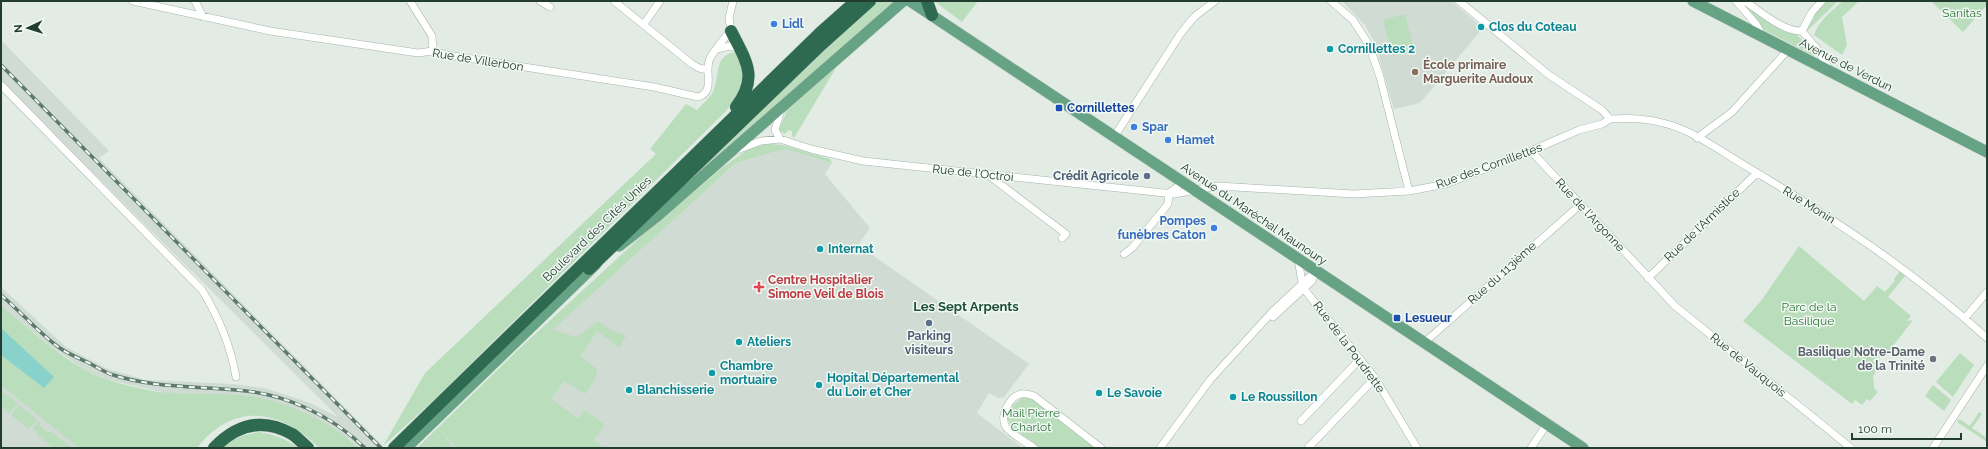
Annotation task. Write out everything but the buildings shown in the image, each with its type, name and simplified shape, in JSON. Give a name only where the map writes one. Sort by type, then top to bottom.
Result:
[{"type":"highway","name":"Boulevard des Cités Unies","points":[[394,448],[709,140],[821,32],[856,1]]},
{"type":"highway","name":"Boulevard des Cités Unies","points":[[589,269],[820,45],[870,1]]},
{"type":"highway","points":[[927,1],[932,15]]},
{"type":"highway","points":[[709,140],[744,96],[749,84],[750,72],[731,31]]},
{"type":"highway","points":[[214,448],[225,437],[239,429],[256,425],[271,426],[292,434],[308,448]]},
{"type":"main road","points":[[589,269],[656,217],[904,1]]},
{"type":"main road","name":"Avenue du Maréchal Maunoury","points":[[910,1],[1584,448]]},
{"type":"main road","name":"Avenue de Verdun","points":[[1693,1],[1987,152]]},
{"type":"main road","name":"Boulevard des Cités Unies","points":[[406,448],[589,269]]},
{"type":"street","name":"Rue de Villerbon","points":[[134,1],[270,31],[418,53],[433,52],[654,87],[695,97],[700,96],[705,92],[708,84],[709,59],[731,31]]},
{"type":"street","points":[[195,1],[203,17]]},
{"type":"street","points":[[410,1],[432,36],[433,52]]},
{"type":"street","points":[[540,1],[550,7]]},
{"type":"street","points":[[614,1],[692,64],[699,68],[708,70]]},
{"type":"street","points":[[644,24],[660,1]]},
{"type":"street","points":[[731,31],[729,18],[733,1]]},
{"type":"street","points":[[1114,136],[1181,34],[1194,17],[1215,1]]},
{"type":"street","points":[[1331,1],[1353,20],[1369,45],[1380,77],[1409,191]]},
{"type":"street","points":[[1459,1],[1549,75],[1602,110],[1610,119]]},
{"type":"street","points":[[1736,1],[1756,24],[1763,37]]},
{"type":"street","points":[[1745,1],[1776,22],[1791,28],[1802,30],[1818,50],[1831,72]]},
{"type":"street","points":[[1802,30],[1812,12],[1822,1]]},
{"type":"street","points":[[717,49],[730,46],[740,50]]},
{"type":"street","points":[[1697,138],[1732,112],[1788,50]]},
{"type":"street","points":[[1,85],[202,290],[212,307],[233,358],[236,378]]},
{"type":"street","points":[[780,139],[775,130],[779,113],[784,104]]},
{"type":"street","name":"Rue Monin","points":[[1610,119],[1642,118],[1668,124],[1697,138],[1826,214],[1889,259],[1965,318],[1987,338]]},
{"type":"street","name":"Rue des Cornillettes","points":[[1196,191],[1218,186],[1354,194],[1409,191],[1446,184],[1531,151],[1579,130],[1602,124],[1610,119]]},
{"type":"street","name":"Rue de l'Octroi","points":[[728,155],[751,144],[780,139],[840,157],[1169,194],[1196,191]]},
{"type":"street","name":"Rue de l'Argonne","points":[[1531,151],[1648,278]]},
{"type":"street","name":"Rue de l'Armistice","points":[[1648,278],[1757,173]]},
{"type":"street","points":[[987,174],[1066,234],[1062,238]]},
{"type":"street","points":[[1124,254],[1132,248],[1168,204],[1169,194],[1184,182]]},
{"type":"street","name":"Rue du 113ième","points":[[1425,342],[1580,205]]},
{"type":"street","points":[[1298,259],[1303,286]]},
{"type":"street","points":[[1160,448],[1210,380],[1254,333],[1303,286],[1316,271]]},
{"type":"street","name":"Rue de Vauquois","points":[[1648,278],[1675,306],[1851,448]]},
{"type":"street","name":"Rue de la Poudrette","points":[[1303,286],[1375,378],[1416,448]]},
{"type":"street","points":[[1965,318],[1987,292]]},
{"type":"street","points":[[1301,421],[1360,359]]},
{"type":"street","points":[[1933,448],[1987,366]]},
{"type":"street","points":[[1308,448],[1375,378]]},
{"type":"street","points":[[1034,448],[1006,428],[1004,421],[1005,410],[1015,397],[1021,394],[1034,396],[1101,448]]},
{"type":"street","points":[[1531,448],[1547,424]]},
{"type":"shaded area","name":"École primaire Marguerite Audoux","points":[[1342,1],[1451,1],[1483,28],[1420,103],[1394,109],[1374,41],[1364,24]]},
{"type":"shaded area","points":[[1,40],[109,151],[99,158],[383,446],[381,448],[359,448],[349,439],[300,410],[268,400],[242,395],[166,393],[109,380],[86,371],[46,343],[1,305],[1,287],[66,347],[108,369],[146,380],[234,384],[264,388],[308,402],[338,417],[1,81]]},
{"type":"shaded area","name":"Centre Hospitalier Simone Veil de Blois","points":[[785,149],[832,163],[825,174],[870,228],[858,245],[1029,364],[1004,397],[998,398],[989,393],[977,413],[1023,448],[419,448],[553,330],[736,163]]},
{"type":"shaded area","points":[[1,382],[80,448],[1,448]]},
{"type":"green space","points":[[877,1],[891,1],[894,3],[649,217],[856,18]]},
{"type":"green space","points":[[934,1],[978,1],[962,22]]},
{"type":"green space","points":[[1826,1],[1838,1],[1805,33],[1815,14]]},
{"type":"green space","points":[[1843,1],[1859,1],[1842,17],[1847,45],[1842,55],[1814,35],[1822,20]]},
{"type":"green space","name":"Sanitas","points":[[1931,1],[1987,1],[1987,5],[1963,32]]},
{"type":"green space","points":[[1741,2],[1796,34],[1816,53],[1814,56],[1762,29]]},
{"type":"green space","points":[[1405,14],[1414,50],[1393,56],[1383,20]]},
{"type":"green space","points":[[736,52],[744,77],[738,94],[727,110],[436,398],[383,446],[425,373],[656,154],[650,149],[686,104],[697,110],[709,98],[715,88],[720,63],[728,54]]},
{"type":"green space","points":[[840,61],[794,138],[792,136],[792,131],[789,130],[785,134],[779,130],[788,108]]},
{"type":"green space","points":[[770,144],[783,145],[830,159],[832,163],[785,149],[736,163],[553,330],[577,337],[598,321],[614,332],[621,333],[626,336],[619,348],[597,331],[580,356],[597,369],[596,378],[585,394],[564,381],[551,399],[579,419],[584,410],[605,425],[593,441],[605,448],[457,448],[441,431],[453,448],[417,448],[520,348],[646,232],[723,167],[747,150],[757,146]]},
{"type":"green space","name":"Parc de la Basilique","points":[[1799,246],[1864,301],[1877,286],[1885,292],[1895,281],[1894,279],[1900,271],[1905,276],[1888,297],[1911,316],[1907,321],[1913,320],[1886,355],[1872,360],[1879,366],[1873,376],[1874,388],[1878,392],[1870,401],[1867,399],[1862,405],[1855,400],[1852,404],[1743,321],[1761,301]]},
{"type":"green space","points":[[1,305],[63,355],[85,370],[98,376],[152,391],[242,395],[274,401],[305,412],[333,428],[359,448],[319,448],[289,425],[273,418],[257,416],[241,417],[226,423],[211,433],[197,448],[79,448],[1,385]]},
{"type":"green space","points":[[1960,353],[1974,365],[1953,397],[1936,382]]},
{"type":"green space","points":[[1933,385],[1951,400],[1944,411],[1925,396]]},
{"type":"green space","points":[[1,391],[18,403],[9,413],[1,406]]},
{"type":"green space","name":"Mail Pierre Charlot","points":[[1028,397],[1033,399],[1099,448],[1040,448],[1013,429],[1008,420],[1012,406],[1022,398]]},
{"type":"green space","points":[[19,405],[37,420],[29,429],[11,415]]},
{"type":"green space","points":[[1979,412],[1982,414],[1972,428],[1987,438],[1987,442],[1957,422],[1959,419],[1970,426]]},
{"type":"green space","points":[[39,420],[40,426],[47,432],[52,432],[72,448],[53,448],[37,435],[38,433],[33,429]]},
{"type":"green space","points":[[259,432],[280,437],[298,448],[224,448],[235,439],[244,435]]},
{"type":"water","points":[[1,328],[54,377],[44,388],[1,355]]},
{"type":"railway","points":[[1,65],[381,448]]},
{"type":"railway","points":[[1,295],[42,334],[57,346],[110,374],[142,382],[173,386],[236,390],[272,396],[289,401],[322,416],[352,436],[365,448]]},
{"type":"place","name":"Lidl","points":[[774,24]]},
{"type":"place","name":"Clos du Coteau","points":[[1481,27]]},
{"type":"place","name":"Cornillettes 2","points":[[1330,49]]},
{"type":"place","name":"École primaire Marguerite Audoux","points":[[1415,72]]},
{"type":"place","name":"Cornillettes","points":[[1059,108]]},
{"type":"place","name":"Spar","points":[[1134,127]]},
{"type":"place","name":"Hamet","points":[[1168,140]]},
{"type":"place","name":"Crédit Agricole","points":[[1147,176]]},
{"type":"place","name":"Pompes funèbres Caton","points":[[1214,228]]},
{"type":"place","name":"Internat","points":[[820,249]]},
{"type":"place","name":"Centre Hospitalier Simone Veil de Blois","points":[[759,287]]},
{"type":"place","name":"Lesueur","points":[[1397,318]]},
{"type":"place","name":"Parking visiteurs","points":[[929,323]]},
{"type":"place","name":"Ateliers","points":[[739,342]]},
{"type":"place","name":"Basilique Notre-Dame de la Trinité","points":[[1933,359]]},
{"type":"place","name":"Chambre mortuaire","points":[[712,373]]},
{"type":"place","name":"Hopital Départemental du Loir et Cher","points":[[819,385]]},
{"type":"place","name":"Blanchisserie","points":[[629,390]]},
{"type":"place","name":"Le Savoie","points":[[1099,393]]},
{"type":"place","name":"Le Roussillon","points":[[1233,397]]},
{"type":"district","name":"Les Sept Arpents","points":[[966,306]]}]
